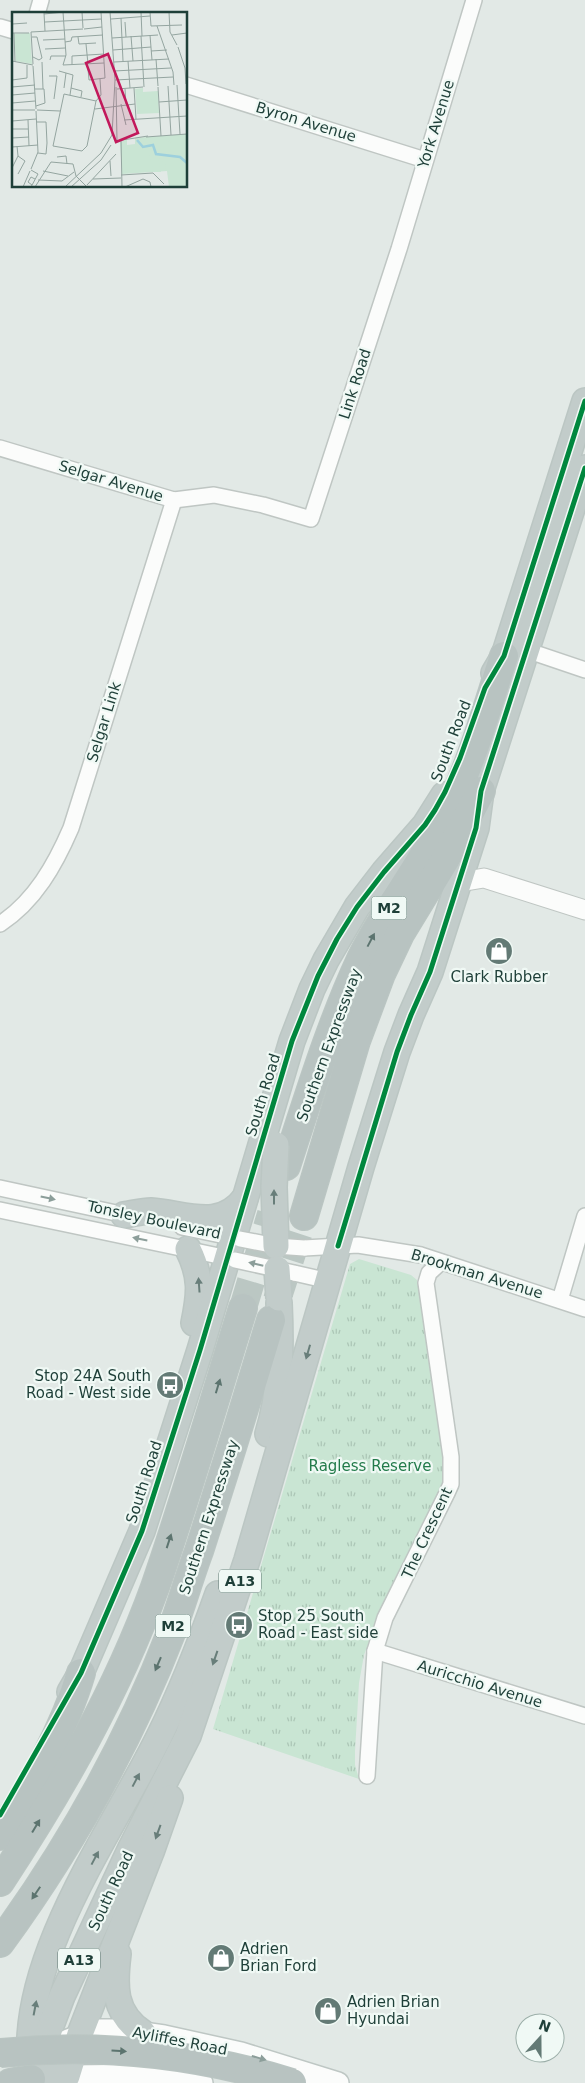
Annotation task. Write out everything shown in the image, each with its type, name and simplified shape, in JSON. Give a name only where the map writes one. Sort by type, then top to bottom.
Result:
[{"type":"highway","name":"South Road","points":[[66,2080],[80,2034],[160,1828],[188,1736],[247,1560],[338,1246],[397,1052],[430,972],[469,850],[479,814],[481,791],[515,653],[580,439],[585,402]]},
{"type":"highway","name":"South Road","points":[[0,1816],[81,1674],[142,1531],[234,1248],[245,1198],[301,1016],[326,960],[367,895],[425,825],[445,792],[460,758],[485,688],[515,653],[585,468]]},
{"type":"highway","name":"Southern Expressway","points":[[281,1155],[350,984],[370,941],[429,846],[457,793],[515,653]]},
{"type":"highway","name":"Southern Expressway","points":[[304,1216],[356,1041],[381,974],[400,934],[445,860],[481,791]]},
{"type":"highway","points":[[66,2080],[25,2080],[32,2024],[43,1972],[74,1896],[159,1737],[205,1631],[232,1557],[273,1417],[278,1381],[282,1262],[274,1187],[281,1155],[287,1060]]},
{"type":"highway","points":[[124,1215],[150,1211],[191,1218],[218,1217],[236,1209],[245,1198]]},
{"type":"highway","points":[[188,1249],[198,1272],[199,1300],[194,1330],[200,1350]]},
{"type":"highway","name":"Southern Expressway","points":[[0,1882],[64,1780],[121,1668],[154,1588],[243,1308]]},
{"type":"highway","name":"Southern Expressway","points":[[0,1943],[54,1866],[123,1744],[171,1632],[226,1470],[271,1320]]},
{"type":"highway","points":[[0,1836],[28,1789],[69,1710],[81,1674]]},
{"type":"highway","name":"South Road","points":[[25,2080],[114,1882],[188,1736]]},
{"type":"highway","points":[[121,1926],[116,1975],[119,2002],[127,2020],[143,2033]]},
{"type":"highway","points":[[0,2053],[70,2049],[150,2054],[228,2066],[292,2083]]},
{"type":"main road","name":"Ayliffes Road","points":[[25,2080],[54,2048],[80,2034],[96,2030],[112,2030],[143,2033],[205,2044],[338,2083]]},
{"type":"main road","points":[[66,2080],[134,2075],[202,2083]]},
{"type":"street","name":"York Avenue","points":[[399,249],[474,0]]},
{"type":"street","name":"Byron Avenue","points":[[188,86],[425,160]]},
{"type":"street","name":"Link Road","points":[[312,519],[399,249]]},
{"type":"street","name":"Selgar Avenue","points":[[0,448],[174,500],[214,495],[263,505],[312,519]]},
{"type":"street","name":"Selgar Link","points":[[0,924],[24,905],[43,882],[58,858],[71,828],[174,500]]},
{"type":"street","points":[[515,653],[585,670]]},
{"type":"street","points":[[469,850],[472,862],[484,878]]},
{"type":"street","points":[[456,888],[466,881],[484,878],[585,910]]},
{"type":"street","name":"Tonsley Boulevard","points":[[0,1188],[124,1215],[282,1262],[329,1282]]},
{"type":"street","name":"Tonsley Boulevard","points":[[0,1210],[188,1249],[234,1248],[282,1262],[304,1248],[338,1246]]},
{"type":"street","points":[[560,1300],[585,1216]]},
{"type":"street","name":"Brookman Avenue","points":[[338,1246],[366,1246],[400,1250],[429,1257],[585,1309]]},
{"type":"street","name":"The Crescent","points":[[367,1776],[375,1651],[386,1618],[451,1484],[451,1457],[426,1283],[430,1271],[441,1262]]},
{"type":"street","name":"Auricchio Avenue","points":[[375,1651],[585,1716]]},
{"type":"green space","name":"Ragless Reserve","points":[[359,1259],[411,1275],[417,1280],[446,1462],[444,1486],[380,1614],[364,1655],[359,1683],[355,1751],[355,1765],[359,1779],[213,1729],[350,1264]]},
{"type":"tunnel","points":[[243,1308],[271,1214]]},
{"type":"tunnel","points":[[277,1300],[304,1216]]},
{"type":"cycle path","points":[[0,1815],[81,1673],[142,1531],[200,1350],[292,1041],[318,976],[337,939],[357,907],[384,872],[425,825],[445,792],[460,758],[485,688],[504,656],[585,401]]},
{"type":"cycle path","points":[[338,1246],[397,1052],[430,972],[476,828],[481,791],[585,468]]},
{"type":"place","name":"Clark Rubber","points":[[499,951]]},
{"type":"place","name":"Stop 24A South Road - West side","points":[[170,1385]]},
{"type":"place","name":"Stop 25 South Road - East side","points":[[239,1625]]},
{"type":"place","name":"Adrien Brian Ford","points":[[221,1958]]},
{"type":"place","name":"Adrien Brian Hyundai","points":[[328,2011]]}]
